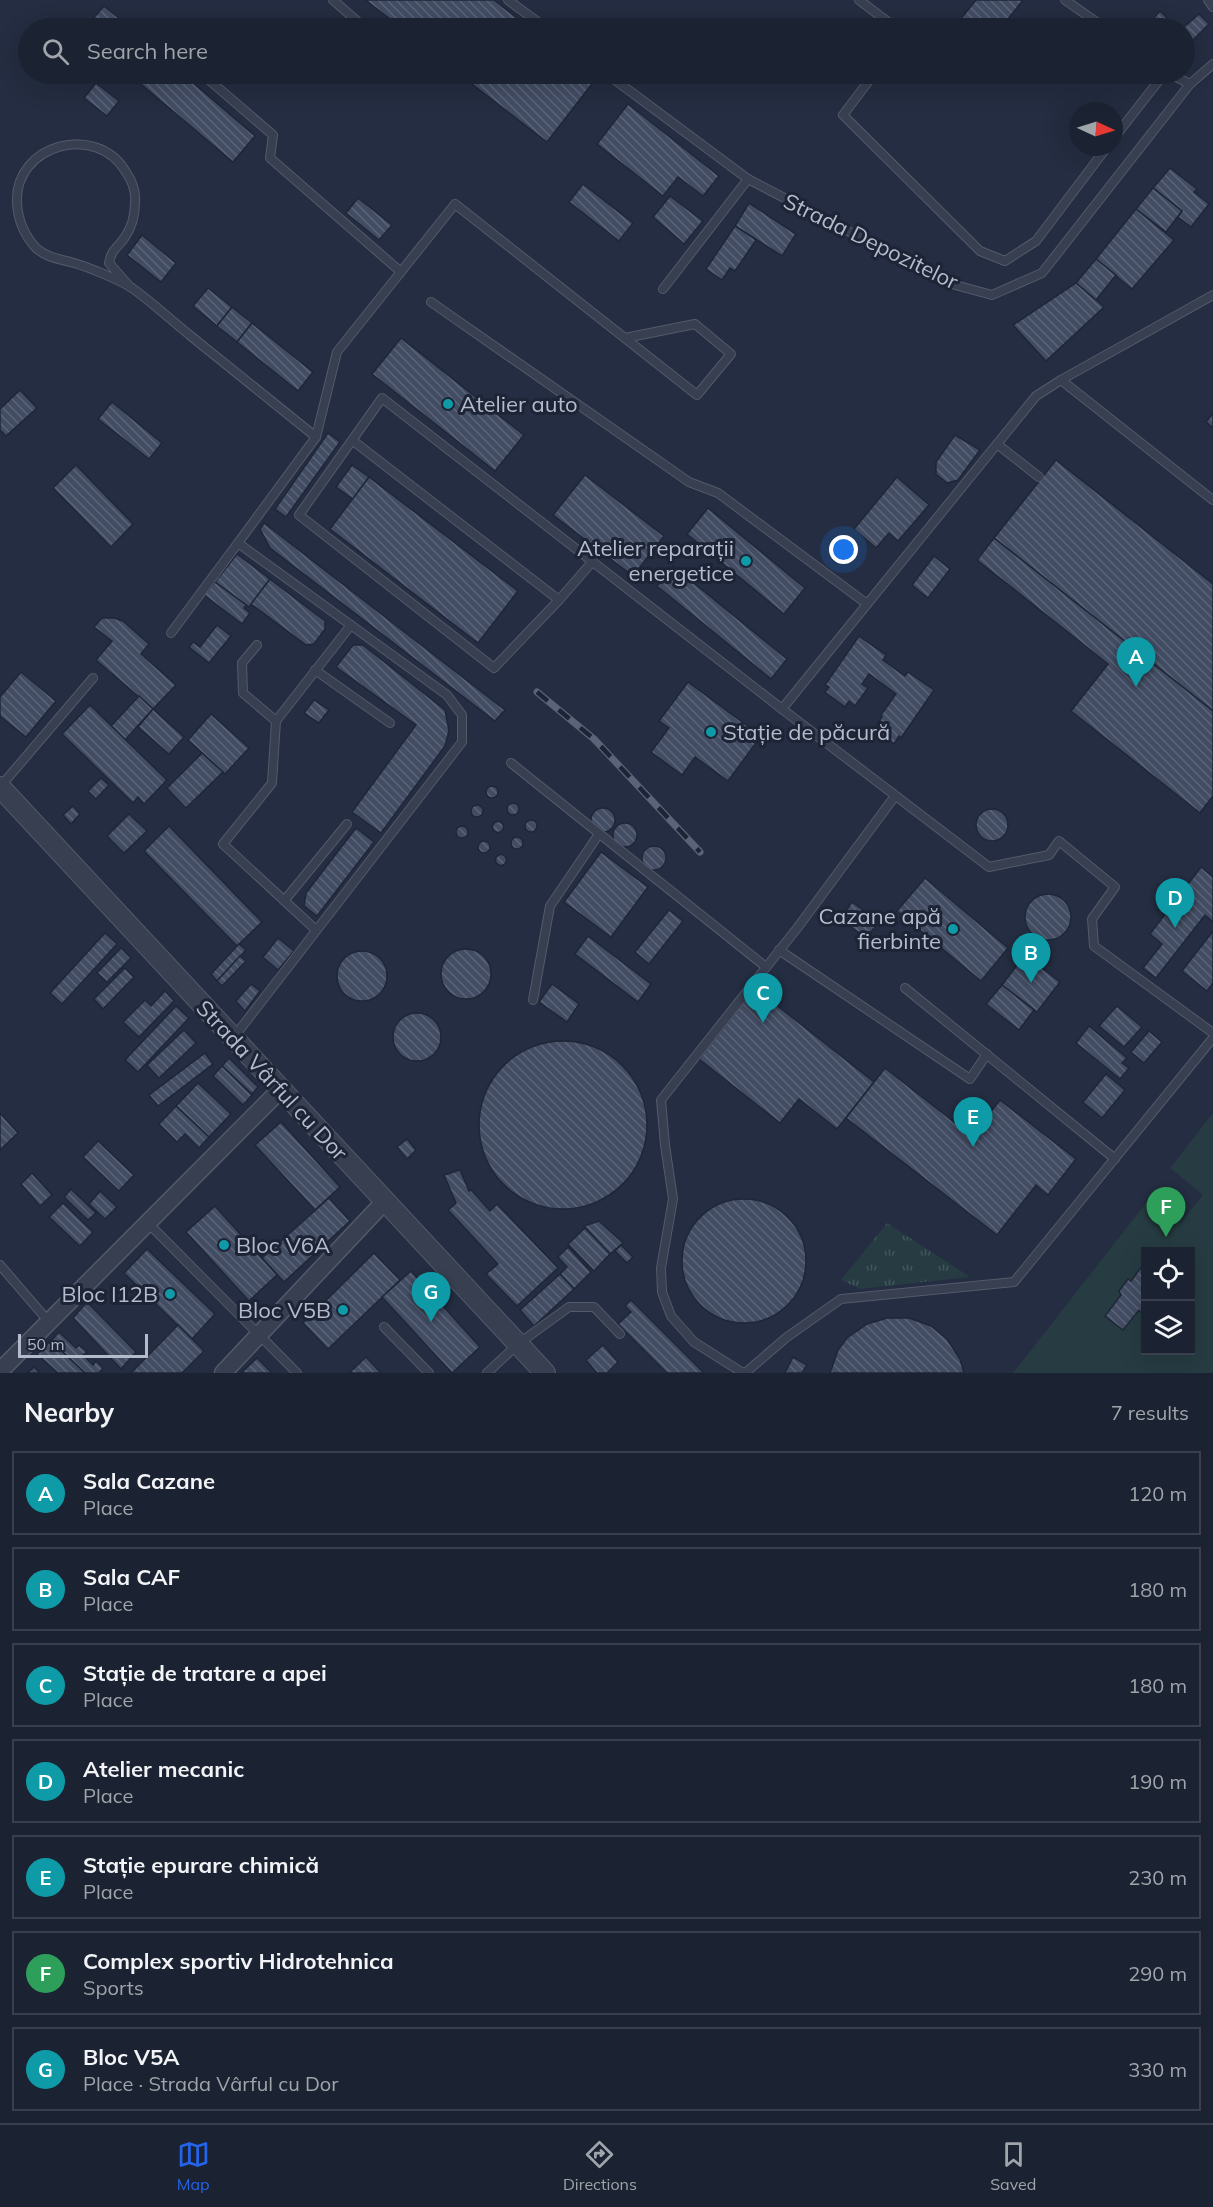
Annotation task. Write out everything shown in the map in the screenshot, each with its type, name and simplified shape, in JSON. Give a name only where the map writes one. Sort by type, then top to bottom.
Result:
[{"type":"street","name":"Strada Vârful cu Dor","points":[[0,787],[545,1373]]},
{"type":"street","points":[[0,1371],[281,1089]]},
{"type":"street","points":[[223,1373],[385,1201]]},
{"type":"lane","points":[[333,0],[354,18]]},
{"type":"lane","points":[[508,0],[532,18]]},
{"type":"lane","points":[[859,0],[883,18]]},
{"type":"lane","points":[[1065,0],[1091,18]]},
{"type":"lane","points":[[1208,0],[1213,7]]},
{"type":"lane","name":"Strada Depozitelor","points":[[1195,80],[1213,64]]},
{"type":"lane","points":[[214,84],[273,135],[270,158],[401,272]]},
{"type":"lane","name":"Strada Depozitelor","points":[[620,84],[748,179],[948,283],[992,295],[1042,273],[1190,84]]},
{"type":"lane","points":[[866,84],[843,115],[980,251],[1005,261],[1036,241],[1100,156]]},
{"type":"lane","points":[[1123,126],[1156,84]]},
{"type":"lane","points":[[130,287],[74,263],[55,259],[38,249],[25,234],[18,216],[17,196],[22,177],[34,161],[50,149],[69,144],[89,145],[107,152],[122,165],[132,181],[136,201],[133,220],[125,238],[111,252],[109,263],[130,287],[316,437]]},
{"type":"lane","points":[[663,289],[748,179]]},
{"type":"lane","points":[[171,633],[316,437],[337,352],[455,204],[625,338],[698,394],[732,354],[695,324],[625,338]]},
{"type":"lane","points":[[782,709],[1036,396],[1213,295]]},
{"type":"lane","points":[[431,302],[689,482],[718,493],[867,604]]},
{"type":"lane","points":[[1061,380],[1213,500]]},
{"type":"lane","points":[[593,561],[494,668],[299,515],[382,398],[593,561],[782,709],[989,867],[1049,855],[1059,841],[1115,887],[1092,919],[1094,946],[1213,1033]]},
{"type":"lane","points":[[352,440],[559,600]]},
{"type":"lane","points":[[998,444],[1040,477]]},
{"type":"lane","points":[[233,1038],[462,741],[462,715],[447,694],[238,543]]},
{"type":"lane","points":[[316,930],[223,844],[272,783],[276,721],[351,625]]},
{"type":"lane","points":[[257,645],[242,663],[243,693],[276,721]]},
{"type":"lane","points":[[315,670],[390,723]]},
{"type":"lane","points":[[0,787],[93,678]]},
{"type":"lane","points":[[511,763],[766,967]]},
{"type":"lane","points":[[895,796],[766,967],[661,1100],[664,1145],[673,1199],[661,1268],[662,1292],[671,1316],[694,1342],[744,1373],[787,1337],[841,1299],[1014,1282],[1213,1038]]},
{"type":"lane","points":[[284,901],[347,824]]},
{"type":"lane","points":[[533,1000],[550,906],[599,834]]},
{"type":"lane","points":[[779,950],[970,1079],[987,1054]]},
{"type":"lane","points":[[905,988],[1115,1159]]},
{"type":"lane","points":[[149,1224],[297,1373]]},
{"type":"lane","points":[[0,1265],[49,1322]]},
{"type":"lane","points":[[487,1373],[518,1344],[569,1307],[594,1307],[620,1334]]},
{"type":"lane","points":[[384,1327],[429,1373]]},
{"type":"green space","points":[[1213,1113],[1213,1373],[1013,1373],[1149,1199],[1180,1223],[1203,1195],[1170,1168]]},
{"type":"green space","points":[[887,1223],[970,1277],[860,1289],[841,1280]]},
{"type":"building","points":[[365,0],[494,0],[517,18],[389,18]]},
{"type":"building","points":[[976,0],[1023,0],[1009,18],[961,18]]},
{"type":"building","points":[[104,6],[119,18],[94,18]]},
{"type":"building","points":[[1160,11],[1167,18],[1154,18]]},
{"type":"building","points":[[1199,14],[1209,24],[1195,38],[1195,18]]},
{"type":"building","points":[[97,84],[119,101],[107,116],[84,98]]},
{"type":"building","points":[[141,84],[195,84],[255,136],[233,162]]},
{"type":"building","points":[[472,84],[592,84],[547,142]]},
{"type":"building","points":[[628,104],[719,176],[703,196],[678,177],[663,196],[597,144]]},
{"type":"building","points":[[1170,168],[1197,189],[1194,192],[1209,204],[1191,227],[1178,217],[1182,211],[1153,188]]},
{"type":"building","points":[[583,184],[633,223],[619,241],[569,202]]},
{"type":"building","points":[[1153,188],[1182,211],[1166,232],[1136,209]]},
{"type":"building","points":[[670,196],[703,221],[684,244],[653,217]]},
{"type":"building","points":[[358,198],[392,225],[379,240],[346,213]]},
{"type":"building","points":[[749,203],[796,234],[782,256],[735,226]]},
{"type":"building","points":[[1136,209],[1174,240],[1132,289],[1096,259]]},
{"type":"building","points":[[735,226],[756,240],[735,271],[730,268],[722,280],[706,269]]},
{"type":"building","points":[[142,235],[176,263],[161,282],[127,255]]},
{"type":"building","points":[[1096,259],[1116,275],[1096,300],[1076,283]]},
{"type":"building","points":[[1076,283],[1104,307],[1046,361],[1013,325]]},
{"type":"building","points":[[208,288],[232,307],[217,326],[193,306]]},
{"type":"building","points":[[232,307],[252,323],[237,342],[217,326]]},
{"type":"building","points":[[252,323],[313,372],[298,391],[237,342]]},
{"type":"building","name":"Atelier auto","points":[[401,338],[524,435],[495,471],[372,374]]},
{"type":"building","points":[[20,390],[37,408],[6,436],[0,430],[0,409]]},
{"type":"building","points":[[112,402],[162,443],[149,459],[98,419]]},
{"type":"building","points":[[1213,413],[1213,428],[1206,422]]},
{"type":"building","points":[[328,433],[340,442],[286,517],[275,509]]},
{"type":"building","points":[[955,435],[980,450],[958,480],[947,483],[936,474],[936,462]]},
{"type":"building","points":[[1056,460],[1213,584],[1213,711],[994,538]]},
{"type":"building","points":[[76,465],[133,524],[111,547],[53,488]]},
{"type":"building","points":[[352,465],[369,477],[353,499],[336,487]]},
{"type":"building","points":[[585,475],[664,536],[633,576],[553,515]]},
{"type":"building","points":[[369,477],[518,591],[478,643],[330,529]]},
{"type":"building","points":[[897,477],[929,505],[898,541],[889,533],[876,548],[854,529]]},
{"type":"building","name":"Atelier reparații energetice","points":[[708,508],[805,588],[784,614],[687,534]]},
{"type":"building","points":[[264,523],[505,710],[495,721],[270,548],[260,529]]},
{"type":"building","points":[[994,538],[1213,711],[1213,796],[1200,813],[1071,711],[1108,664],[977,560]]},
{"type":"building","points":[[237,554],[270,579],[249,607],[215,582]]},
{"type":"building","points":[[934,556],[950,569],[928,598],[912,585]]},
{"type":"building","points":[[673,566],[787,659],[771,679],[657,586]]},
{"type":"building","points":[[270,579],[325,621],[325,629],[314,644],[306,645],[251,604]]},
{"type":"building","points":[[215,582],[246,605],[244,608],[250,613],[242,624],[204,595]]},
{"type":"building","points":[[102,618],[123,621],[149,644],[141,654],[176,685],[153,709],[96,660],[112,641],[94,627]]},
{"type":"building","points":[[217,625],[231,636],[209,663],[189,647],[193,642],[200,647]]},
{"type":"building","points":[[859,636],[886,655],[883,660],[905,676],[908,672],[934,690],[901,738],[899,736],[894,744],[874,730],[881,715],[896,694],[869,674],[862,684],[868,688],[855,706],[849,701],[845,707],[825,692],[829,687],[825,685]]},
{"type":"building","points":[[353,645],[363,645],[445,710],[449,731],[445,746],[381,833],[352,812],[416,725],[336,667]]},
{"type":"building","points":[[21,672],[56,701],[26,737],[0,716],[0,697]]},
{"type":"building","name":"Stație de păcură","points":[[688,682],[761,736],[728,781],[695,757],[682,775],[651,752],[669,728],[659,721]]},
{"type":"building","points":[[139,696],[153,709],[125,740],[111,726]]},
{"type":"building","points":[[314,700],[329,710],[319,723],[304,713]]},
{"type":"building","points":[[90,705],[167,780],[144,804],[138,797],[133,803],[62,734]]},
{"type":"building","points":[[153,709],[184,737],[169,754],[138,727]]},
{"type":"building","points":[[211,714],[249,748],[225,774],[188,740]]},
{"type":"building","points":[[202,753],[223,772],[186,808],[167,788]]},
{"type":"building","points":[[101,778],[109,785],[96,799],[88,791]]},
{"type":"building","points":[[492,786],[498,792],[492,798],[486,792]]},
{"type":"building","points":[[513,803],[519,809],[513,815],[507,809]]},
{"type":"building","points":[[477,805],[483,811],[477,817],[471,811]]},
{"type":"building","points":[[73,806],[80,814],[71,824],[63,815]]},
{"type":"building","points":[[603,808],[612,811],[615,820],[612,829],[603,832],[594,829],[591,820],[594,811]]},
{"type":"building","points":[[992,809],[1003,814],[1008,825],[1003,836],[992,841],[981,836],[976,825],[981,814]]},
{"type":"building","points":[[129,814],[147,831],[124,853],[107,836]]},
{"type":"building","points":[[531,820],[537,826],[531,832],[525,826]]},
{"type":"building","points":[[498,821],[504,827],[498,833],[492,827]]},
{"type":"building","points":[[625,823],[630,824],[636,830],[636,840],[630,846],[625,847],[620,846],[614,840],[613,835],[614,830],[620,824]]},
{"type":"building","points":[[169,826],[262,922],[237,946],[144,851]]},
{"type":"building","points":[[462,826],[468,832],[462,838],[456,832]]},
{"type":"building","points":[[356,828],[374,842],[317,916],[304,906],[306,893]]},
{"type":"building","points":[[517,837],[523,843],[517,849],[511,843]]},
{"type":"building","points":[[484,841],[490,847],[484,853],[478,847]]},
{"type":"building","points":[[654,846],[663,849],[666,858],[663,867],[654,870],[645,867],[642,858],[645,849]]},
{"type":"building","points":[[601,852],[648,887],[611,937],[564,902]]},
{"type":"building","points":[[501,854],[507,860],[501,866],[495,860]]},
{"type":"building","points":[[1201,867],[1213,877],[1213,922],[1205,915],[1156,978],[1143,968],[1162,944],[1150,934]]},
{"type":"building","name":"Cazane apă fierbinte","points":[[925,878],[1008,948],[981,981],[897,911]]},
{"type":"building","points":[[1053,894],[1065,900],[1070,908],[1070,926],[1065,934],[1057,939],[1043,940],[1031,934],[1026,926],[1025,912],[1031,900],[1039,895]]},
{"type":"building","points":[[852,902],[879,922],[866,938],[840,919]]},
{"type":"building","points":[[669,910],[683,921],[649,964],[635,952]]},
{"type":"building","points":[[1213,931],[1213,983],[1207,991],[1182,971]]},
{"type":"building","points":[[105,933],[117,944],[62,1004],[50,993]]},
{"type":"building","points":[[588,936],[651,984],[638,1002],[575,954]]},
{"type":"building","points":[[278,938],[294,951],[278,970],[263,957]]},
{"type":"building","points":[[239,944],[246,950],[217,981],[211,974]]},
{"type":"building","points":[[121,948],[131,958],[107,982],[97,973]]},
{"type":"building","points":[[466,949],[475,951],[486,960],[491,974],[489,983],[480,994],[466,999],[457,997],[446,988],[441,974],[443,965],[452,954]]},
{"type":"building","points":[[362,951],[371,953],[382,962],[387,976],[385,985],[376,996],[362,1001],[353,999],[342,990],[337,976],[339,967],[348,956]]},
{"type":"building","points":[[1025,955],[1060,982],[1037,1012],[1002,985]]},
{"type":"building","points":[[240,956],[246,961],[222,986],[217,981]]},
{"type":"building","points":[[125,968],[134,977],[103,1009],[94,999]]},
{"type":"building","points":[[251,984],[260,991],[245,1011],[236,1001]]},
{"type":"building","points":[[552,984],[579,1004],[567,1022],[539,1002]]},
{"type":"building","points":[[1002,985],[1034,1010],[1019,1030],[986,1004]]},
{"type":"building","points":[[755,988],[874,1082],[837,1129],[799,1099],[780,1123],[699,1059]]},
{"type":"building","points":[[165,991],[174,1001],[139,1037],[123,1022],[145,1000],[151,1006]]},
{"type":"building","points":[[176,1006],[189,1018],[138,1072],[125,1060]]},
{"type":"building","points":[[1117,1006],[1142,1027],[1124,1047],[1099,1026]]},
{"type":"building","points":[[412,1013],[422,1013],[437,1023],[441,1037],[440,1046],[431,1057],[422,1061],[412,1061],[397,1051],[393,1042],[393,1032],[403,1017]]},
{"type":"building","points":[[1089,1026],[1127,1058],[1122,1063],[1129,1068],[1120,1079],[1076,1043]]},
{"type":"building","points":[[184,1030],[196,1043],[159,1078],[147,1065]]},
{"type":"building","points":[[1149,1031],[1162,1042],[1144,1063],[1131,1052]]},
{"type":"building","points":[[563,1041],[579,1042],[595,1047],[623,1065],[641,1093],[646,1109],[646,1141],[641,1157],[623,1185],[595,1203],[579,1208],[563,1209],[547,1208],[531,1203],[503,1185],[485,1157],[480,1141],[479,1125],[480,1109],[485,1093],[503,1065],[531,1047],[547,1042]]},
{"type":"building","points":[[205,1053],[213,1064],[158,1106],[149,1095]]},
{"type":"building","points":[[229,1058],[258,1087],[252,1094],[222,1066]]},
{"type":"building","points":[[222,1066],[252,1095],[243,1105],[213,1076]]},
{"type":"building","points":[[885,1068],[972,1136],[1000,1100],[1076,1159],[1048,1195],[1036,1185],[997,1235],[846,1118]]},
{"type":"building","points":[[1106,1074],[1125,1090],[1102,1118],[1083,1102]]},
{"type":"building","points":[[198,1083],[231,1114],[209,1137],[176,1106]]},
{"type":"building","points":[[176,1106],[209,1137],[199,1148],[185,1134],[177,1142],[159,1124]]},
{"type":"building","points":[[0,1113],[18,1133],[0,1150]]},
{"type":"building","points":[[281,1122],[340,1187],[315,1210],[255,1145]]},
{"type":"building","points":[[407,1139],[416,1150],[407,1159],[397,1147]]},
{"type":"building","points":[[98,1141],[134,1175],[119,1191],[83,1157]]},
{"type":"building","points":[[460,1170],[469,1191],[471,1190],[490,1211],[497,1204],[558,1268],[517,1306],[486,1274],[498,1264],[448,1210],[456,1203],[444,1175]]},
{"type":"building","points":[[32,1173],[52,1195],[40,1206],[21,1184]]},
{"type":"building","points":[[71,1189],[96,1213],[88,1220],[64,1197]]},
{"type":"building","points":[[100,1191],[117,1207],[105,1219],[89,1204]]},
{"type":"building","points":[[329,1198],[350,1221],[284,1282],[262,1258]]},
{"type":"building","points":[[744,1199],[768,1204],[788,1217],[801,1237],[806,1261],[801,1285],[788,1305],[768,1318],[744,1323],[720,1318],[700,1305],[687,1285],[682,1261],[687,1237],[700,1217],[720,1204]]},
{"type":"building","points":[[63,1203],[93,1232],[80,1246],[49,1217]]},
{"type":"building","name":"Bloc V6A","points":[[215,1206],[277,1275],[249,1301],[186,1232]]},
{"type":"building","points":[[599,1221],[623,1243],[610,1254],[584,1226]]},
{"type":"building","points":[[585,1228],[610,1254],[594,1271],[568,1244]]},
{"type":"building","points":[[621,1245],[633,1257],[627,1263],[615,1251]]},
{"type":"building","points":[[568,1247],[591,1272],[574,1289],[560,1274],[567,1267],[558,1257]]},
{"type":"building","name":"Bloc I12B","points":[[147,1249],[215,1314],[192,1339],[124,1273]]},
{"type":"building","name":"Bloc V5B","points":[[374,1253],[400,1280],[328,1349],[303,1323]]},
{"type":"building","points":[[1141,1267],[1141,1312],[1139,1310],[1123,1330],[1105,1316],[1121,1295],[1119,1291],[1128,1279],[1131,1281]]},
{"type":"building","points":[[411,1271],[480,1347],[452,1373],[382,1297]]},
{"type":"building","points":[[560,1274],[574,1289],[534,1326],[520,1310]]},
{"type":"building","points":[[631,1300],[704,1373],[667,1373],[618,1324],[631,1312],[625,1306]]},
{"type":"building","points":[[87,1302],[136,1352],[121,1369],[73,1318]]},
{"type":"building","points":[[887,1318],[909,1318],[931,1326],[947,1339],[960,1359],[964,1373],[830,1373],[838,1350],[847,1338],[867,1324]]},
{"type":"building","points":[[178,1325],[204,1351],[182,1373],[131,1373]]},
{"type":"building","points":[[59,1332],[76,1348],[79,1345],[87,1352],[83,1355],[93,1365],[96,1361],[103,1368],[99,1373],[85,1373],[51,1341]]},
{"type":"building","points":[[51,1341],[85,1373],[58,1373],[37,1354]]},
{"type":"building","points":[[603,1345],[618,1362],[607,1373],[597,1373],[586,1360]]},
{"type":"building","points":[[366,1357],[381,1373],[349,1373]]},
{"type":"building","points":[[793,1357],[807,1365],[802,1373],[785,1373]]},
{"type":"building","points":[[257,1358],[272,1373],[241,1373]]},
{"type":"building","points":[[34,1367],[40,1373],[28,1373]]},
{"type":"railway","points":[[537,692],[594,739],[700,852]]},
{"type":"place","name":"Atelier auto","points":[[448,404]]},
{"type":"place","name":"Atelier reparații energetice","points":[[746,561]]},
{"type":"place","name":"Sala Cazane","points":[[1136,687]]},
{"type":"place","name":"Stație de păcură","points":[[711,732]]},
{"type":"place","name":"Atelier mecanic","points":[[1175,928]]},
{"type":"place","name":"Cazane apă fierbinte","points":[[953,929]]},
{"type":"place","name":"Sala CAF","points":[[1031,983]]},
{"type":"place","name":"Stație de tratare a apei","points":[[763,1023]]},
{"type":"place","name":"Stație epurare chimică","points":[[973,1147]]},
{"type":"place","name":"Complex sportiv Hidrotehnica","points":[[1166,1237]]},
{"type":"place","name":"Bloc V6A","points":[[224,1245]]},
{"type":"place","name":"Bloc I12B","points":[[170,1294]]},
{"type":"place","name":"Bloc V5B","points":[[343,1310]]},
{"type":"place","name":"Bloc V5A","points":[[431,1322]]}]
